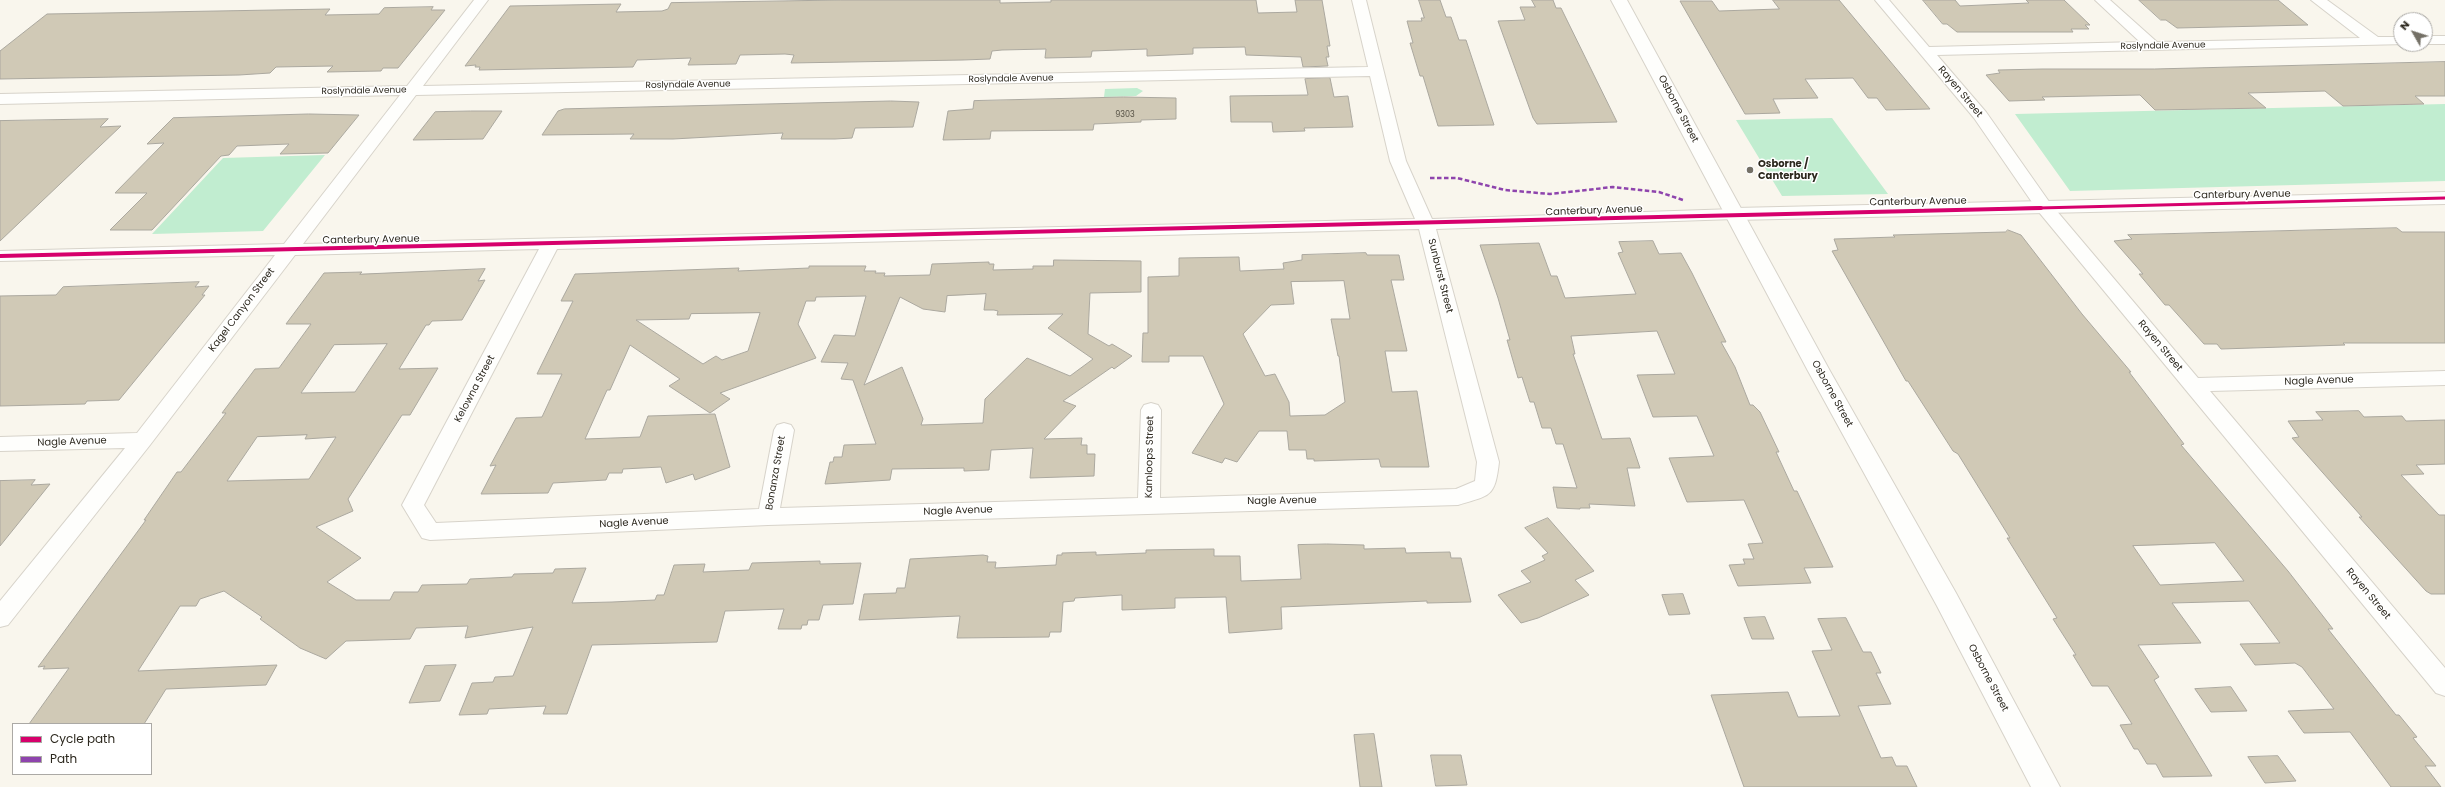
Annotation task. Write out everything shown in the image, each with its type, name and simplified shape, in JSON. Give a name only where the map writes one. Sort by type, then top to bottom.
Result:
[{"type":"main road","name":"Osborne Street","points":[[1619,0],[1819,371],[1947,600],[2046,787]]},
{"type":"main road","name":"Canterbury Avenue","points":[[1735,214],[2445,198]]},
{"type":"street","name":"Kagel Canyon Street","points":[[0,618],[144,440],[289,249],[414,90],[481,0]]},
{"type":"street","name":"Sunburst Street","points":[[1359,0],[1398,161],[1426,224],[1488,462],[1485,486]]},
{"type":"street","name":"Rayen Street","points":[[1882,0],[1980,115],[2044,207],[2445,686]]},
{"type":"street","points":[[2102,0],[2153,46]]},
{"type":"street","points":[[2318,0],[2374,42]]},
{"type":"street","points":[[2433,40],[2445,40]]},
{"type":"street","name":"Roslyndale Avenue","points":[[1925,51],[2393,41]]},
{"type":"street","name":"Roslyndale Avenue","points":[[0,99],[1375,70]]},
{"type":"street","name":"Canterbury Avenue","points":[[0,256],[1426,224],[1735,214]]},
{"type":"street","name":"Kelowna Street","points":[[430,532],[413,505],[551,244]]},
{"type":"street","name":"Nagle Avenue","points":[[2192,385],[2445,378]]},
{"type":"street","name":"Kamloops Street","points":[[1149,505],[1151,410]]},
{"type":"street","name":"Bonanza Street","points":[[768,517],[784,430]]},
{"type":"street","name":"Nagle Avenue","points":[[0,444],[144,440]]},
{"type":"street","name":"Nagle Avenue","points":[[430,532],[768,517],[1458,497],[1485,486]]},
{"type":"green space","points":[[1137,88],[1143,91],[1136,96],[1104,97],[1105,89]]},
{"type":"green space","points":[[2445,104],[2445,181],[2070,191],[2015,114]]},
{"type":"green space","points":[[1832,118],[1888,194],[1782,196],[1736,120]]},
{"type":"green space","points":[[325,155],[263,231],[152,234],[223,158]]},
{"type":"building","points":[[841,0],[1000,0],[1000,3],[1051,2],[1051,0],[1256,0],[1258,13],[1297,12],[1295,0],[1322,0],[1330,46],[1327,46],[1329,57],[1326,57],[1328,66],[1303,67],[1301,57],[1246,55],[1245,47],[1193,48],[1193,54],[1147,56],[1147,49],[1092,51],[1091,57],[1045,58],[1046,49],[992,51],[990,59],[963,60],[791,63],[794,55],[785,54],[740,55],[736,64],[688,65],[691,58],[637,60],[633,67],[479,70],[480,67],[475,67],[476,65],[465,66],[510,6],[621,4],[616,12],[662,11],[668,9],[671,3]]},
{"type":"building","points":[[1419,0],[1440,0],[1446,17],[1451,17],[1459,40],[1466,40],[1494,125],[1438,126],[1423,76],[1420,76],[1410,43],[1413,43],[1407,21],[1422,21],[1421,18],[1424,18]]},
{"type":"building","points":[[1532,0],[1553,0],[1556,8],[1561,8],[1617,122],[1537,124],[1533,118],[1498,21],[1525,20],[1520,7],[1535,7]]},
{"type":"building","points":[[1773,0],[1839,0],[1930,109],[1886,110],[1877,98],[1868,98],[1853,78],[1805,79],[1818,98],[1773,99],[1780,113],[1745,114],[1680,1],[1712,1],[1719,11],[1779,9]]},
{"type":"building","points":[[1923,0],[1955,0],[1960,6],[2029,3],[2026,0],[2064,0],[2090,25],[2085,25],[2089,29],[2071,29],[2073,32],[1957,32],[1947,24],[1943,24]]},
{"type":"building","points":[[2139,0],[2278,0],[2308,25],[2177,28],[2166,20],[2161,20]]},
{"type":"building","points":[[433,7],[431,10],[445,10],[398,68],[383,68],[381,71],[327,72],[333,66],[276,67],[270,73],[239,75],[0,79],[0,51],[47,14],[330,9],[325,15],[379,14],[384,8]]},
{"type":"building","points":[[2445,62],[2445,96],[2415,96],[2424,104],[2343,106],[2325,91],[2248,93],[2266,108],[2155,110],[2140,95],[2042,97],[2045,100],[2009,101],[1986,75],[2000,73],[1998,70],[2154,69]]},
{"type":"building","points":[[1330,78],[1334,97],[1348,96],[1353,127],[1304,128],[1305,131],[1273,132],[1272,122],[1231,122],[1230,96],[1308,95],[1305,79]]},
{"type":"building","points":[[1124,97],[1176,98],[1176,119],[1094,124],[1093,130],[991,131],[990,139],[943,140],[948,111],[973,109],[974,101]]},
{"type":"building","points":[[891,101],[919,102],[913,127],[855,128],[852,138],[835,139],[781,139],[783,133],[673,139],[630,139],[634,134],[542,135],[558,111],[564,109]]},
{"type":"building","points":[[502,111],[483,139],[413,140],[435,112]]},
{"type":"building","points":[[309,114],[359,115],[328,153],[280,154],[289,144],[237,146],[229,155],[221,156],[152,230],[110,230],[147,193],[115,193],[164,143],[147,144],[173,118]]},
{"type":"building","points":[[108,119],[100,127],[121,126],[0,241],[0,121]]},
{"type":"building","points":[[2397,228],[2402,232],[2445,232],[2445,343],[2343,343],[2345,345],[2221,349],[2217,344],[2204,344],[2169,305],[2165,305],[2139,274],[2143,274],[2114,241],[2132,239],[2128,235]]},
{"type":"building","points":[[2008,230],[2021,235],[2082,314],[2131,372],[2129,372],[2184,444],[2181,445],[2288,571],[2333,629],[2328,629],[2396,715],[2399,715],[2417,737],[2413,738],[2436,766],[2425,766],[2441,787],[2391,787],[2350,732],[2304,733],[2288,711],[2334,709],[2302,667],[2295,663],[2255,665],[2240,644],[2280,643],[2249,601],[2172,603],[2201,643],[2138,645],[2159,677],[2154,680],[2212,776],[2163,777],[2156,764],[2147,764],[2138,749],[2134,749],[2120,725],[2132,724],[2108,686],[2092,686],[2073,655],[2076,655],[2053,619],[2057,618],[2007,538],[2010,538],[1958,454],[1953,451],[1908,381],[1906,381],[1832,251],[1838,250],[1834,239],[1895,237],[1893,235],[2005,232]],"holes":[[[2215,543],[2244,581],[2160,585],[2133,546]]]},
{"type":"building","points":[[1653,241],[1659,254],[1681,253],[1726,342],[1721,342],[1735,367],[1750,405],[1753,405],[1760,412],[1779,452],[1776,452],[1794,491],[1797,491],[1833,567],[1804,568],[1811,583],[1738,586],[1729,565],[1745,564],[1743,559],[1754,559],[1748,544],[1763,543],[1744,500],[1687,502],[1669,458],[1714,456],[1697,416],[1653,417],[1637,375],[1675,374],[1657,331],[1571,336],[1575,354],[1573,354],[1602,439],[1630,438],[1640,468],[1627,468],[1635,506],[1589,504],[1590,508],[1557,508],[1553,487],[1577,488],[1563,444],[1556,444],[1551,428],[1542,428],[1534,402],[1530,402],[1522,377],[1518,378],[1507,340],[1510,340],[1498,298],[1480,245],[1539,243],[1551,276],[1557,276],[1565,298],[1636,294],[1618,253],[1623,252],[1619,242]]},
{"type":"building","points":[[1366,253],[1367,255],[1399,255],[1404,280],[1391,280],[1407,351],[1385,351],[1392,392],[1417,391],[1429,467],[1381,467],[1379,459],[1314,461],[1314,459],[1307,459],[1306,450],[1289,450],[1287,431],[1259,431],[1237,462],[1225,458],[1222,463],[1192,453],[1224,404],[1203,356],[1169,356],[1169,362],[1142,362],[1143,333],[1148,333],[1148,277],[1179,276],[1179,258],[1239,257],[1240,271],[1284,269],[1283,263],[1302,260],[1302,255]],"holes":[[[1344,281],[1350,319],[1331,319],[1339,356],[1345,402],[1325,415],[1290,416],[1289,402],[1275,374],[1265,376],[1243,334],[1271,305],[1294,304],[1291,282]]]},
{"type":"building","points":[[1054,260],[1141,261],[1141,292],[1090,293],[1088,334],[1109,346],[1112,344],[1132,356],[1114,369],[1112,367],[1063,401],[1076,406],[1044,439],[1082,438],[1081,445],[1087,445],[1087,454],[1095,454],[1094,476],[1030,478],[1033,448],[991,450],[989,470],[964,471],[964,468],[892,469],[890,480],[825,484],[830,462],[833,462],[834,457],[842,457],[844,445],[876,444],[853,380],[841,379],[848,363],[821,362],[834,335],[855,336],[866,296],[816,297],[815,301],[806,301],[798,324],[816,358],[720,393],[730,399],[710,413],[669,386],[680,379],[630,345],[610,390],[607,390],[585,439],[640,437],[648,416],[715,414],[730,467],[695,480],[693,474],[666,483],[661,467],[623,469],[622,473],[609,473],[606,480],[553,483],[548,493],[481,494],[496,465],[490,466],[516,418],[542,417],[562,374],[537,374],[573,301],[561,301],[575,274],[739,268],[738,271],[809,268],[809,266],[866,266],[864,271],[885,273],[884,276],[930,275],[932,264],[989,262],[989,264],[994,264],[993,270],[1033,269],[1033,266],[1053,266]],"holes":[[[986,294],[984,310],[998,311],[997,315],[1063,314],[1048,328],[1093,359],[1070,376],[1027,358],[985,399],[983,423],[921,425],[923,419],[902,367],[864,385],[900,297],[923,309],[945,312],[947,296]],[[760,313],[748,351],[722,360],[716,356],[703,364],[636,320],[689,319],[691,314]]]},
{"type":"building","points":[[485,269],[478,281],[485,280],[462,320],[432,321],[429,325],[426,325],[399,369],[438,368],[410,415],[402,415],[348,499],[353,511],[316,527],[361,558],[327,582],[356,600],[390,600],[394,592],[418,592],[422,585],[467,584],[470,579],[512,577],[514,574],[553,573],[555,569],[586,568],[572,603],[612,602],[655,600],[657,595],[664,595],[674,565],[705,564],[703,572],[749,570],[752,563],[820,561],[820,564],[861,563],[853,604],[823,605],[819,620],[808,620],[807,625],[802,625],[801,629],[778,629],[784,609],[725,611],[717,642],[592,645],[567,714],[543,714],[546,706],[489,709],[487,714],[459,715],[472,683],[493,682],[495,677],[513,676],[533,627],[465,638],[468,626],[416,628],[410,639],[346,641],[326,659],[300,648],[260,619],[262,617],[224,591],[200,599],[196,606],[180,606],[138,671],[277,665],[266,685],[166,689],[145,723],[30,723],[69,668],[43,669],[45,666],[38,667],[146,520],[144,520],[177,472],[181,472],[226,413],[222,413],[255,369],[279,368],[311,324],[286,324],[324,273],[362,272],[360,274]],"holes":[[[387,344],[355,392],[301,393],[334,345]],[[307,435],[305,439],[336,437],[309,479],[227,481],[257,437]]]},
{"type":"building","points":[[199,282],[195,287],[209,286],[202,295],[205,295],[119,400],[87,401],[85,404],[0,406],[0,296],[56,295],[63,287]]},
{"type":"building","points":[[2359,411],[2364,417],[2402,416],[2406,421],[2445,420],[2445,464],[2416,465],[2424,474],[2401,475],[2439,515],[2445,515],[2445,594],[2431,594],[2426,591],[2359,517],[2362,517],[2292,438],[2299,437],[2288,421],[2323,420],[2316,412]]},
{"type":"building","points":[[35,480],[31,485],[50,484],[0,546],[0,481]]},
{"type":"building","points":[[1548,518],[1594,571],[1575,580],[1589,595],[1538,618],[1521,623],[1498,595],[1531,582],[1521,571],[1545,560],[1542,556],[1548,553],[1525,528]]},
{"type":"building","points":[[1298,545],[1364,545],[1364,549],[1405,548],[1406,553],[1450,552],[1451,558],[1461,558],[1471,602],[1427,603],[1427,601],[1281,607],[1282,629],[1229,633],[1226,597],[1175,598],[1175,608],[1122,610],[1122,595],[1075,598],[1074,601],[1063,602],[1061,632],[1050,632],[1049,637],[957,638],[960,616],[859,620],[864,594],[896,593],[897,588],[905,588],[910,559],[983,555],[988,556],[987,562],[996,562],[995,568],[1056,565],[1057,555],[1062,555],[1062,553],[1096,552],[1096,555],[1146,553],[1146,550],[1214,549],[1214,556],[1240,556],[1241,581],[1301,579]]},
{"type":"building","points":[[1683,594],[1690,614],[1669,615],[1662,595]]},
{"type":"building","points":[[1765,617],[1774,639],[1752,639],[1744,618]]},
{"type":"building","points":[[1846,618],[1863,652],[1871,652],[1881,673],[1876,673],[1891,704],[1858,706],[1881,758],[1892,757],[1896,766],[1907,766],[1917,787],[1744,787],[1711,695],[1788,692],[1798,717],[1840,716],[1812,651],[1832,650],[1818,619]]},
{"type":"building","points":[[456,665],[440,701],[409,703],[425,666]]},
{"type":"building","points":[[2231,687],[2247,711],[2211,712],[2195,689]]},
{"type":"building","points":[[1374,734],[1382,787],[1360,787],[1354,735]]},
{"type":"building","points":[[1431,755],[1461,755],[1467,785],[1436,786]]},
{"type":"building","points":[[2278,756],[2296,781],[2265,783],[2248,757]]},
{"type":"marked path","points":[[1430,178],[1457,178],[1505,190],[1550,194],[1613,187],[1659,192],[1683,200]]},
{"type":"cycle path","points":[[0,256],[2445,198]]},
{"type":"place","name":"Osborne / Canterbury","points":[[1750,170]]}]
